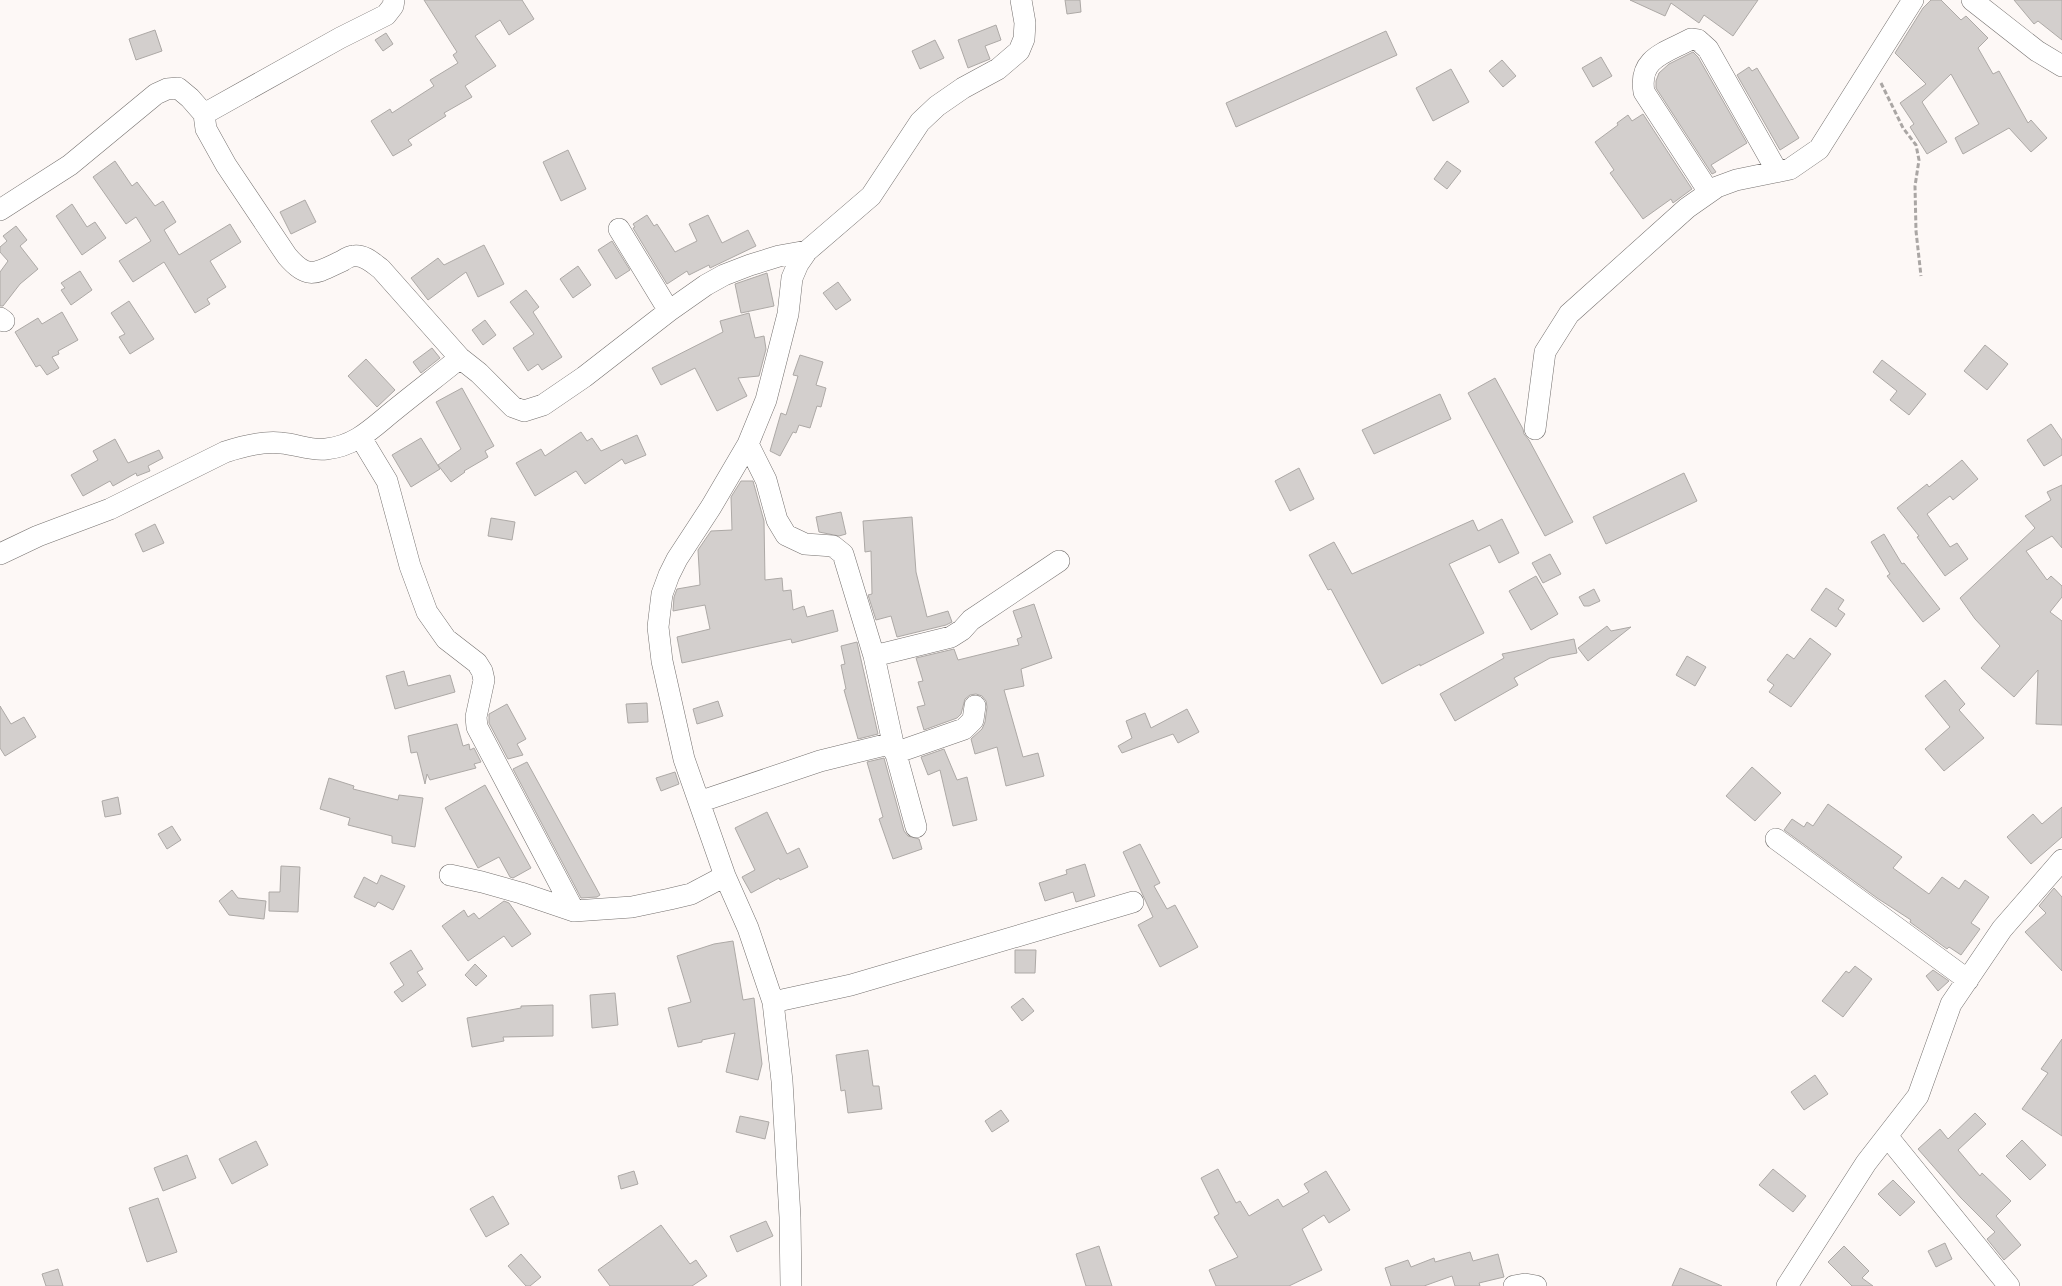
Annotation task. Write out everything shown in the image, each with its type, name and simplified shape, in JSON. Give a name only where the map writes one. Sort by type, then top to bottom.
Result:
[{"type":"street","points":[[204,114],[340,38],[386,15],[393,6],[394,0]]},
{"type":"street","points":[[791,1286],[790,1217],[782,1081],[773,1002],[748,928],[725,876],[684,758],[662,660],[658,627],[662,594],[677,559],[711,507],[748,444],[766,400],[788,314],[792,278],[798,264],[807,252],[871,196],[920,122],[937,106],[963,88],[998,70],[1019,51],[1024,39],[1025,23],[1021,0]]},
{"type":"street","points":[[1535,429],[1545,352],[1569,314],[1687,208],[1709,192],[1736,180],[1790,168],[1819,149],[1913,0]]},
{"type":"street","points":[[1972,0],[2038,51],[2062,66]]},
{"type":"street","points":[[1709,192],[1644,92],[1644,73],[1650,62],[1691,38],[1698,40],[1708,49],[1777,171]]},
{"type":"street","points":[[0,210],[70,165],[156,94],[167,89],[178,88],[204,114],[206,129],[226,165],[287,256],[298,269],[308,273],[321,270],[353,256],[368,258],[387,276],[460,358],[513,407],[524,411],[543,405],[584,377],[669,311],[706,285],[724,275],[779,256],[807,252]]},
{"type":"street","points":[[619,229],[669,311]]},
{"type":"street","points":[[0,554],[38,536],[110,509],[233,449],[268,443],[324,449],[340,447],[361,438],[460,358]]},
{"type":"street","points":[[361,438],[387,481],[410,566],[427,612],[446,639],[477,664],[482,671],[484,680],[476,717],[477,727],[574,912]]},
{"type":"street","points":[[748,444],[766,480],[777,520],[786,535],[805,544],[832,546],[843,554],[874,656],[894,748],[916,827]]},
{"type":"street","points":[[874,656],[951,637],[962,630],[971,620],[1059,560]]},
{"type":"street","points":[[699,802],[820,761],[894,748],[964,729],[973,720],[975,706]]},
{"type":"street","points":[[1776,839],[1968,980]]},
{"type":"street","points":[[1786,1286],[1866,1163],[1918,1096],[1951,1004],[2002,929],[2062,860]]},
{"type":"street","points":[[450,876],[482,882],[522,893],[574,912],[632,906],[677,898],[691,894],[725,876]]},
{"type":"street","points":[[773,1002],[851,985],[1133,902]]},
{"type":"street","points":[[1887,1136],[2009,1286]]},
{"type":"street","points":[[1514,1286],[1525,1284],[1536,1286]]},
{"type":"path","points":[[1873,64],[1903,128],[1916,145],[1919,160],[1915,186],[1916,231],[1921,276]]},
{"type":"building","points":[[424,0],[522,0],[534,19],[509,35],[500,20],[475,36],[496,66],[465,86],[472,97],[444,113],[446,116],[408,140],[412,145],[393,156],[371,121],[390,109],[392,113],[434,86],[430,80],[458,63],[453,55],[457,52]]},
{"type":"building","points":[[1065,0],[1080,0],[1081,12],[1067,14]]},
{"type":"building","points":[[1630,0],[1758,0],[1733,36],[1704,15],[1699,23],[1671,3],[1665,16]]},
{"type":"building","points":[[1931,0],[1941,0],[1961,20],[1966,16],[1988,38],[1978,48],[1993,74],[1999,71],[2028,123],[2031,120],[2047,138],[2031,152],[2009,128],[1963,154],[1955,138],[1979,124],[1951,74],[1922,102],[1947,142],[1927,154],[1910,127],[1914,124],[1900,103],[1926,84],[1895,53],[1923,8]]},
{"type":"building","points":[[2014,0],[2062,0],[2062,40],[2038,21],[2034,24]]},
{"type":"building","points":[[996,25],[1001,40],[985,46],[990,59],[968,68],[958,40]]},
{"type":"building","points":[[155,30],[162,51],[136,60],[129,39]]},
{"type":"building","points":[[1386,31],[1397,55],[1236,127],[1226,103]]},
{"type":"building","points":[[386,33],[393,44],[383,51],[375,40]]},
{"type":"building","points":[[935,40],[944,58],[920,69],[912,51]]},
{"type":"building","points":[[1693,52],[1698,57],[1747,143],[1711,165],[1716,172],[1712,174],[1656,88],[1659,73],[1669,64]]},
{"type":"building","points":[[1601,57],[1612,76],[1593,87],[1582,68]]},
{"type":"building","points":[[1502,60],[1516,76],[1503,87],[1489,71]]},
{"type":"building","points":[[1749,67],[1752,71],[1757,68],[1799,138],[1780,150],[1737,75]]},
{"type":"building","points":[[1451,69],[1469,102],[1433,121],[1416,88]]},
{"type":"building","points":[[1643,114],[1692,189],[1673,203],[1671,199],[1643,219],[1610,173],[1614,170],[1595,142],[1628,115],[1632,121]]},
{"type":"building","points":[[568,150],[586,189],[561,201],[543,162]]},
{"type":"building","points":[[115,161],[132,186],[137,182],[155,206],[163,201],[176,222],[164,230],[179,255],[230,224],[241,242],[210,261],[226,287],[207,299],[210,304],[195,313],[164,262],[133,282],[119,261],[151,241],[136,217],[126,224],[93,177]]},
{"type":"building","points":[[1447,161],[1461,171],[1447,189],[1434,179]]},
{"type":"building","points":[[305,200],[316,222],[291,234],[280,212]]},
{"type":"building","points":[[72,204],[87,227],[95,222],[106,238],[82,255],[56,216]]},
{"type":"building","points":[[647,215],[654,226],[657,224],[675,252],[697,241],[689,224],[708,215],[722,243],[748,230],[756,246],[710,268],[709,265],[689,275],[687,271],[667,284],[633,228],[635,227],[633,224]]},
{"type":"building","points":[[16,226],[27,240],[20,246],[38,269],[20,284],[3,306],[0,306],[0,272],[8,261],[0,252],[0,247],[7,241],[3,236]]},
{"type":"building","points":[[612,241],[630,270],[616,279],[598,250]]},
{"type":"building","points":[[484,245],[504,284],[478,297],[466,272],[428,300],[411,278],[438,258],[444,265]]},
{"type":"building","points":[[578,266],[591,285],[573,298],[560,279]]},
{"type":"building","points":[[80,271],[92,290],[71,305],[61,290],[65,288],[61,283]]},
{"type":"building","points":[[767,273],[774,306],[741,313],[735,284]]},
{"type":"building","points":[[838,282],[851,300],[836,310],[823,293]]},
{"type":"building","points":[[526,290],[539,307],[533,312],[562,357],[542,370],[538,364],[528,371],[513,348],[534,334],[510,302]]},
{"type":"building","points":[[129,301],[154,339],[130,354],[119,337],[125,334],[111,313]]},
{"type":"building","points":[[62,312],[78,340],[58,351],[59,354],[52,357],[59,368],[47,375],[40,365],[36,367],[15,332],[38,318],[42,324]]},
{"type":"building","points":[[749,313],[755,338],[764,336],[766,349],[759,376],[738,378],[747,396],[717,411],[695,368],[661,385],[652,368],[723,332],[720,321]]},
{"type":"building","points":[[485,320],[496,335],[483,345],[472,330]]},
{"type":"building","points":[[1985,345],[2008,364],[1987,390],[1964,371]]},
{"type":"building","points":[[432,348],[440,358],[421,373],[413,362]]},
{"type":"building","points":[[800,355],[823,362],[816,385],[826,388],[821,407],[817,406],[810,428],[799,425],[796,433],[793,432],[780,456],[770,451],[781,413],[786,415],[792,396],[798,376],[793,375]]},
{"type":"building","points":[[366,359],[395,390],[377,407],[348,376]]},
{"type":"building","points":[[1882,360],[1926,394],[1909,415],[1890,400],[1897,391],[1873,372]]},
{"type":"building","points":[[1495,378],[1573,522],[1545,536],[1468,393]]},
{"type":"building","points":[[462,388],[494,446],[485,451],[488,457],[464,471],[451,482],[438,465],[461,449],[436,402]]},
{"type":"building","points":[[1440,394],[1451,419],[1374,454],[1362,430]]},
{"type":"building","points":[[2051,424],[2062,440],[2062,455],[2044,466],[2027,440]]},
{"type":"building","points":[[581,432],[587,441],[592,438],[601,451],[637,435],[646,455],[625,464],[622,459],[585,484],[576,471],[535,496],[516,463],[541,449],[545,456]]},
{"type":"building","points":[[421,438],[440,469],[411,487],[392,455]]},
{"type":"building","points":[[115,439],[128,463],[159,450],[163,458],[148,466],[150,471],[137,476],[136,473],[113,486],[110,481],[83,496],[71,475],[98,460],[93,451]]},
{"type":"building","points":[[1962,460],[1978,479],[1953,500],[1950,496],[1927,514],[1950,547],[1957,543],[1968,559],[1945,576],[1917,537],[1919,536],[1897,508],[1927,484],[1929,487]]},
{"type":"building","points":[[1299,468],[1314,499],[1290,511],[1275,481]]},
{"type":"building","points":[[1684,473],[1697,501],[1606,544],[1593,517]]},
{"type":"building","points":[[741,481],[753,481],[764,521],[765,580],[782,578],[783,591],[791,590],[793,610],[804,606],[807,617],[833,610],[838,631],[792,643],[791,639],[682,663],[677,637],[710,629],[705,605],[673,611],[674,597],[677,589],[700,585],[698,550],[711,531],[732,530],[731,497]]},
{"type":"building","points":[[2062,485],[2062,548],[2052,536],[2026,551],[2047,580],[2051,576],[2062,586],[2062,597],[2050,612],[2062,621],[2062,725],[2036,724],[2038,670],[2014,697],[1981,668],[2000,646],[1975,619],[1960,598],[2035,528],[2025,516],[2051,500],[2047,492]]},
{"type":"building","points":[[841,512],[846,534],[839,536],[819,532],[816,517]]},
{"type":"building","points":[[912,517],[916,572],[927,617],[948,611],[952,622],[897,637],[891,616],[876,620],[868,595],[872,594],[871,551],[865,552],[863,521]]},
{"type":"building","points":[[491,518],[515,522],[512,540],[488,536]]},
{"type":"building","points":[[1502,519],[1519,553],[1499,563],[1490,545],[1449,564],[1484,633],[1382,684],[1331,589],[1328,590],[1309,555],[1334,542],[1352,574],[1473,520],[1478,531]]},
{"type":"building","points":[[155,524],[164,543],[143,552],[135,534]]},
{"type":"building","points":[[1884,534],[1902,564],[1904,563],[1940,609],[1923,622],[1887,576],[1890,574],[1871,542]]},
{"type":"building","points":[[1550,554],[1561,574],[1543,583],[1532,563]]},
{"type":"building","points":[[1536,576],[1558,614],[1531,630],[1509,591]]},
{"type":"building","points":[[1826,588],[1844,600],[1838,609],[1845,614],[1836,627],[1811,610]]},
{"type":"building","points":[[1594,589],[1600,601],[1584,606],[1579,597]]},
{"type":"building","points":[[1034,604],[1052,658],[1021,669],[1024,686],[1004,690],[1023,757],[1038,753],[1044,776],[1006,786],[997,747],[975,754],[971,739],[982,729],[985,722],[987,707],[986,701],[982,696],[970,695],[965,699],[961,714],[957,718],[924,730],[917,707],[925,705],[918,682],[923,681],[916,658],[954,649],[958,660],[1019,645],[1017,639],[1022,637],[1013,611]]},
{"type":"building","points":[[1607,626],[1611,631],[1631,627],[1588,661],[1578,648]]},
{"type":"building","points":[[1810,638],[1831,654],[1791,707],[1769,692],[1774,685],[1767,680],[1787,654],[1794,659]]},
{"type":"building","points":[[1574,639],[1577,653],[1550,658],[1514,678],[1518,685],[1455,721],[1440,694],[1504,658],[1502,654]]},
{"type":"building","points":[[857,642],[878,734],[858,739],[844,690],[846,689],[841,665],[845,664],[841,646]]},
{"type":"building","points":[[1687,656],[1706,667],[1695,686],[1676,675]]},
{"type":"building","points":[[404,671],[408,686],[450,675],[455,692],[395,709],[386,676]]},
{"type":"building","points":[[1945,680],[1965,704],[1959,710],[1984,738],[1944,771],[1925,749],[1950,727],[1925,696]]},
{"type":"building","points":[[718,701],[723,716],[697,724],[693,709]]},
{"type":"building","points":[[647,703],[648,722],[628,723],[626,704]]},
{"type":"building","points":[[507,704],[526,739],[517,744],[523,755],[508,759],[489,723],[489,714]]},
{"type":"building","points":[[0,706],[11,724],[24,717],[36,737],[5,756],[0,748]]},
{"type":"building","points":[[1187,709],[1199,732],[1178,743],[1173,734],[1122,753],[1118,746],[1132,738],[1126,721],[1145,713],[1151,728]]},
{"type":"building","points":[[457,724],[463,746],[469,744],[470,750],[474,748],[481,762],[474,764],[476,768],[430,780],[427,774],[425,784],[417,752],[411,753],[408,736]]},
{"type":"building","points":[[944,749],[957,780],[967,777],[977,820],[953,826],[940,770],[928,775],[921,757]]},
{"type":"building","points":[[884,758],[904,831],[908,836],[919,839],[922,849],[893,859],[879,819],[883,817],[867,762]]},
{"type":"building","points":[[527,762],[600,895],[597,897],[581,898],[513,769]]},
{"type":"building","points":[[1752,767],[1781,793],[1755,821],[1726,796]]},
{"type":"building","points":[[675,772],[679,784],[661,791],[656,778]]},
{"type":"building","points":[[329,778],[354,786],[353,789],[398,800],[399,795],[423,798],[415,847],[392,843],[392,836],[348,825],[350,818],[320,809]]},
{"type":"building","points":[[485,785],[531,868],[513,878],[510,877],[499,857],[478,868],[445,808]]},
{"type":"building","points":[[118,797],[121,814],[105,817],[102,801]]},
{"type":"building","points":[[1828,804],[1902,857],[1893,868],[1929,894],[1942,877],[1959,889],[1965,880],[1989,897],[1971,923],[1980,929],[1961,955],[1949,947],[1947,949],[1910,922],[1911,920],[1877,898],[1784,830],[1792,819],[1804,827],[1807,822],[1813,826]]},
{"type":"building","points":[[2062,807],[2062,837],[2031,864],[2007,837],[2033,814],[2042,824]]},
{"type":"building","points":[[767,812],[787,854],[799,848],[808,867],[780,880],[779,878],[751,893],[742,877],[755,870],[735,828]]},
{"type":"building","points":[[172,826],[181,840],[167,849],[158,834]]},
{"type":"building","points":[[1140,844],[1160,883],[1154,886],[1167,909],[1175,905],[1198,947],[1160,967],[1138,925],[1153,917],[1123,852]]},
{"type":"building","points":[[1085,864],[1095,896],[1076,902],[1073,892],[1045,901],[1039,883],[1067,874],[1066,870]]},
{"type":"building","points":[[281,866],[300,867],[298,912],[269,911],[269,892],[280,892]]},
{"type":"building","points":[[381,875],[405,886],[393,910],[378,902],[375,907],[354,897],[364,877],[377,884]]},
{"type":"building","points":[[2054,888],[2062,897],[2062,971],[2025,932],[2046,913],[2039,906]]},
{"type":"building","points":[[232,890],[238,898],[266,901],[264,919],[229,915],[219,901]]},
{"type":"building","points":[[504,901],[509,903],[531,934],[512,947],[504,936],[468,961],[442,926],[464,910],[468,917],[474,913],[479,919]]},
{"type":"building","points":[[733,941],[743,1000],[754,998],[762,1064],[758,1080],[726,1072],[735,1033],[678,1047],[668,1008],[691,1002],[677,956],[714,944]]},
{"type":"building","points":[[411,950],[423,969],[417,972],[426,985],[402,1002],[394,992],[404,985],[390,963]]},
{"type":"building","points":[[1015,950],[1036,950],[1035,973],[1015,973]]},
{"type":"building","points":[[475,964],[487,976],[476,986],[465,975]]},
{"type":"building","points":[[1855,966],[1872,979],[1843,1017],[1822,1001],[1846,971],[1849,973]]},
{"type":"building","points":[[1933,970],[1949,981],[1938,991],[1926,976]]},
{"type":"building","points":[[615,993],[618,1025],[592,1028],[590,995]]},
{"type":"building","points":[[1023,998],[1034,1011],[1022,1021],[1011,1007]]},
{"type":"building","points":[[553,1005],[553,1036],[503,1037],[504,1041],[472,1047],[467,1018],[521,1008],[521,1006]]},
{"type":"building","points":[[2062,1039],[2062,1136],[2022,1109],[2048,1073],[2041,1069]]},
{"type":"building","points":[[868,1050],[873,1086],[879,1086],[882,1109],[848,1113],[845,1090],[841,1091],[836,1055]]},
{"type":"building","points":[[1815,1075],[1828,1094],[1804,1110],[1791,1092]]},
{"type":"building","points":[[1001,1110],[1009,1121],[992,1132],[985,1121]]},
{"type":"building","points":[[1975,1113],[1986,1124],[1958,1150],[1980,1176],[1982,1173],[2011,1201],[1996,1216],[2021,1245],[2004,1260],[1987,1239],[1995,1232],[1961,1198],[1918,1149],[1940,1129],[1948,1139]]},
{"type":"building","points":[[740,1116],[769,1122],[765,1139],[736,1132]]},
{"type":"building","points":[[2022,1140],[2046,1165],[2030,1180],[2006,1156]]},
{"type":"building","points":[[256,1141],[268,1165],[232,1184],[219,1159]]},
{"type":"building","points":[[187,1155],[196,1178],[163,1191],[154,1168]]},
{"type":"building","points":[[1218,1169],[1236,1203],[1240,1201],[1249,1216],[1278,1199],[1283,1207],[1309,1192],[1304,1184],[1326,1171],[1350,1210],[1329,1223],[1324,1215],[1302,1229],[1322,1270],[1289,1286],[1216,1286],[1209,1270],[1238,1257],[1214,1217],[1219,1214],[1201,1178]]},
{"type":"building","points":[[1773,1169],[1806,1196],[1793,1212],[1759,1185]]},
{"type":"building","points":[[634,1171],[638,1184],[621,1189],[618,1176]]},
{"type":"building","points":[[1893,1180],[1915,1202],[1900,1216],[1878,1194]]},
{"type":"building","points":[[493,1196],[509,1224],[486,1237],[470,1209]]},
{"type":"building","points":[[158,1198],[177,1252],[147,1262],[129,1208]]},
{"type":"building","points":[[766,1221],[773,1236],[737,1252],[730,1236]]},
{"type":"building","points":[[661,1225],[690,1264],[696,1260],[707,1276],[692,1286],[610,1286],[598,1270]]},
{"type":"building","points":[[1945,1243],[1952,1259],[1936,1267],[1928,1251]]},
{"type":"building","points":[[1099,1246],[1112,1286],[1086,1286],[1076,1254]]},
{"type":"building","points":[[1844,1246],[1869,1271],[1862,1278],[1873,1286],[1852,1286],[1828,1262]]},
{"type":"building","points":[[1470,1252],[1473,1261],[1498,1254],[1504,1277],[1479,1283],[1480,1286],[1455,1286],[1452,1276],[1424,1286],[1391,1286],[1385,1268],[1408,1260],[1411,1267],[1434,1258],[1435,1262]]},
{"type":"building","points":[[521,1254],[541,1277],[530,1286],[526,1286],[508,1266]]},
{"type":"building","points":[[1680,1268],[1722,1286],[1672,1286]]},
{"type":"building","points":[[58,1269],[63,1286],[46,1286],[42,1274]]}]
